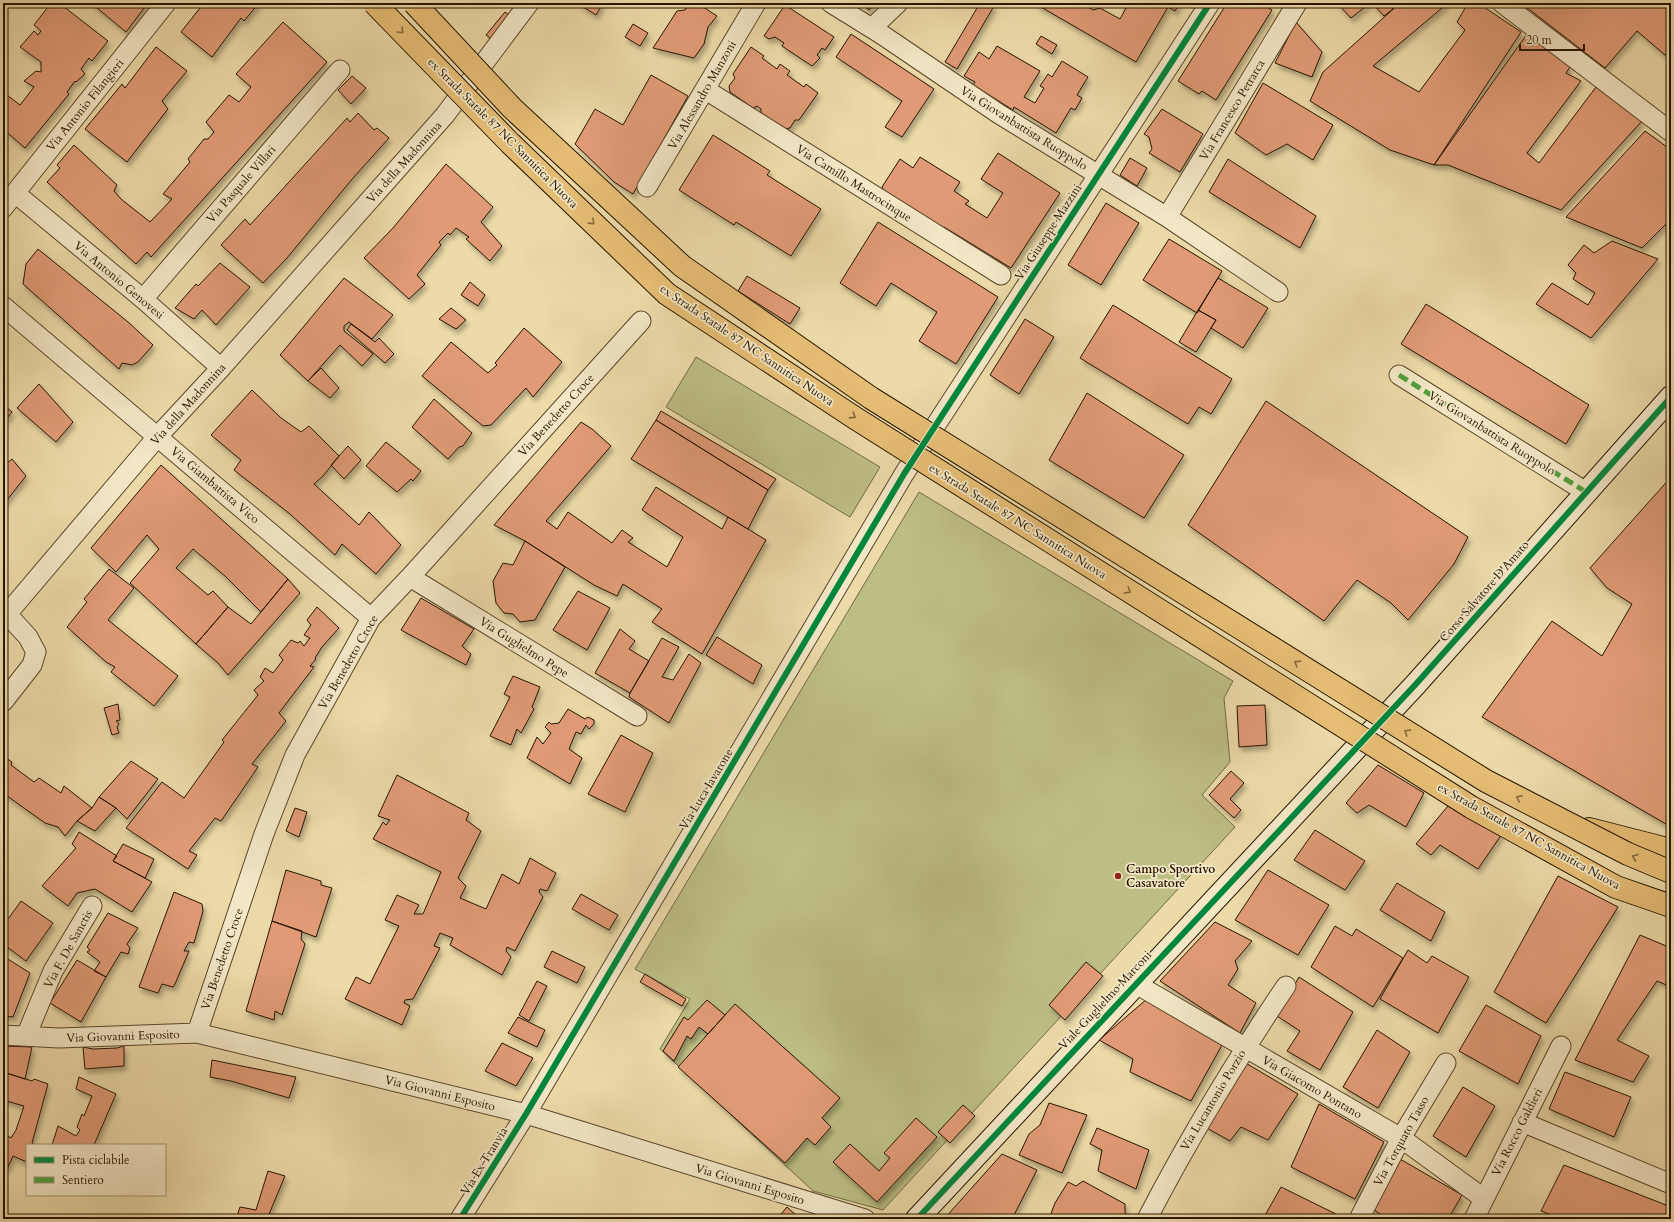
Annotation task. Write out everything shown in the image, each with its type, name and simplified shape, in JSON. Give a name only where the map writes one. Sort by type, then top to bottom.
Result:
[{"type":"highway","name":"ex Strada Statale 87 NC Sannitica Nuova","points":[[374,3],[510,143],[667,294],[855,418],[1471,807],[1616,887],[1671,906]]},
{"type":"highway","name":"ex Strada Statale 87 NC Sannitica Nuova","points":[[414,3],[512,108],[682,266],[892,411],[1486,781],[1628,854],[1671,872]]},
{"type":"highway","points":[[1574,826],[1671,850]]},
{"type":"street","name":"Via Antonio Filangieri","points":[[3,208],[166,3]]},
{"type":"street","name":"Via della Madonnina","points":[[3,702],[32,665],[36,652],[28,637],[5,616],[158,436],[221,368],[445,115],[530,3]]},
{"type":"street","name":"Via Giovanbattista Ruoppolo","points":[[831,3],[872,28],[999,114],[1167,217],[1278,292]]},
{"type":"street","points":[[872,28],[898,3]]},
{"type":"street","name":"Via Giuseppe Mazzini","points":[[904,474],[1210,3]]},
{"type":"street","name":"Via Francesco Petrarca","points":[[1167,217],[1298,3]]},
{"type":"street","points":[[1502,3],[1671,132]]},
{"type":"street","name":"Via Alessandro Manzoni","points":[[647,188],[706,90],[754,4]]},
{"type":"street","name":"Via Pasquale Villari","points":[[143,299],[340,70]]},
{"type":"street","name":"Via Camillo Mastrocinque","points":[[706,90],[1001,275]]},
{"type":"street","name":"Via Antonio Genovesi","points":[[15,193],[143,299],[221,368]]},
{"type":"street","name":"Via Giambattista Vico","points":[[3,306],[371,618]]},
{"type":"street","name":"Via Benedetto Croce","points":[[197,1033],[264,834],[295,755],[371,618],[410,577],[641,321]]},
{"type":"street","name":"Via Giovanbattista Ruoppolo","points":[[1399,375],[1586,492]]},
{"type":"street","name":"Corso Salvatore D'Amato","points":[[1310,797],[1416,684],[1671,397]]},
{"type":"street","name":"Via Luca Iavarone","points":[[526,1114],[904,474]]},
{"type":"street","name":"Via Guglielmo Pepe","points":[[410,577],[637,716]]},
{"type":"street","name":"Viale Guglielmo Marconi","points":[[917,1219],[1310,797]]},
{"type":"street","name":"Via F. De Sanctis","points":[[26,1036],[53,971],[92,906]]},
{"type":"street","name":"Via Giacomo Pontano","points":[[1136,984],[1401,1138],[1483,1198]]},
{"type":"street","name":"Via Lucantonio Porzio","points":[[1147,1219],[1178,1158],[1245,1047],[1286,986]]},
{"type":"street","name":"Via Giovanni Esposito","points":[[3,1036],[67,1038],[197,1033],[526,1114],[865,1219]]},
{"type":"street","name":"Via Rocco Galdieri","points":[[1474,1219],[1483,1198],[1561,1046]]},
{"type":"street","name":"Via Torquato Tasso","points":[[1359,1219],[1401,1138],[1446,1063]]},
{"type":"street","name":"Via Ex Tranvia","points":[[460,1219],[526,1114]]},
{"type":"street","points":[[1522,1122],[1671,1184]]},
{"type":"green space","points":[[696,357],[880,467],[850,517],[666,407]]},
{"type":"green space","name":"Campo Sportivo Casavatore","points":[[919,492],[1233,681],[1224,698],[1230,762],[1202,795],[1235,827],[883,1210],[813,1191],[660,1049],[690,999],[635,969]]},
{"type":"building","points":[[51,3],[59,3],[108,41],[92,61],[89,58],[81,69],[85,74],[76,82],[75,81],[67,92],[69,94],[25,148],[3,129],[3,92],[20,105],[34,87],[24,81],[36,71],[41,72],[41,62],[20,47],[34,31],[38,35],[41,31],[34,25]]},
{"type":"building","points":[[91,3],[148,3],[126,32]]},
{"type":"building","points":[[204,3],[259,3],[244,21],[241,18],[212,57],[181,32]]},
{"type":"building","points":[[577,3],[603,3],[596,15]]},
{"type":"building","points":[[689,3],[697,3],[717,16],[708,27],[704,44],[694,58],[653,48],[677,11],[685,10]]},
{"type":"building","points":[[860,3],[875,3],[869,10]]},
{"type":"building","points":[[980,3],[989,3],[994,6],[957,69],[945,62]]},
{"type":"building","points":[[1034,3],[1081,3],[1093,10],[1100,8],[1120,19],[1126,8],[1121,5],[1122,3],[1180,3],[1175,11],[1168,7],[1136,62]]},
{"type":"building","points":[[1227,3],[1261,3],[1272,10],[1216,100],[1202,91],[1199,94],[1178,81]]},
{"type":"building","points":[[1337,3],[1370,3],[1351,18]]},
{"type":"building","points":[[1372,3],[1387,3],[1393,9],[1384,16]]},
{"type":"building","points":[[1400,3],[1448,3],[1373,66],[1419,92],[1465,30],[1457,22],[1468,3],[1478,3],[1521,32],[1434,165],[1390,150],[1310,101],[1323,72]]},
{"type":"building","points":[[1521,3],[1671,3],[1671,53],[1665,55],[1637,31],[1605,68]]},
{"type":"building","points":[[785,5],[834,37],[825,50],[822,48],[817,55],[820,58],[812,66],[782,46],[784,43],[775,37],[769,39],[764,36]]},
{"type":"building","points":[[505,12],[513,18],[494,41],[486,35]]},
{"type":"building","points":[[283,22],[327,62],[151,257],[147,252],[136,264],[47,182],[60,168],[57,165],[74,145],[117,185],[114,191],[121,199],[150,222],[172,199],[163,194],[190,162],[188,159],[204,139],[208,139],[214,132],[206,122],[229,95],[239,102],[251,87],[236,74]]},
{"type":"building","points":[[1296,22],[1322,52],[1312,77],[1275,63]]},
{"type":"building","points":[[633,24],[648,33],[640,46],[625,37]]},
{"type":"building","points":[[851,34],[934,89],[902,137],[885,127],[902,101],[836,57]]},
{"type":"building","points":[[1527,34],[1570,67],[1566,73],[1581,81],[1527,153],[1539,163],[1596,87],[1642,121],[1561,210],[1448,165],[1434,165]]},
{"type":"building","points":[[1041,36],[1057,45],[1052,54],[1036,44]]},
{"type":"building","points":[[997,46],[1040,71],[1024,97],[1035,103],[1044,88],[1040,86],[1048,74],[1052,77],[1062,61],[1088,77],[1077,95],[1082,98],[1075,110],[1071,108],[1056,133],[1014,107],[1013,110],[973,85],[975,82],[964,76],[979,52],[989,59]]},
{"type":"building","points":[[156,47],[187,71],[162,101],[168,109],[127,162],[85,129],[122,84],[125,88]]},
{"type":"building","points":[[751,47],[764,56],[762,58],[777,69],[780,64],[790,71],[787,75],[804,87],[806,84],[818,93],[799,120],[795,120],[790,128],[784,129],[761,113],[761,109],[757,106],[753,108],[730,92],[729,86],[735,78],[733,74]]},
{"type":"building","points":[[651,75],[688,96],[633,194],[614,182],[575,144],[595,109],[623,125]]},
{"type":"building","points":[[352,76],[366,88],[351,104],[338,90]]},
{"type":"building","points":[[1263,83],[1333,125],[1313,160],[1287,144],[1266,155],[1235,133]]},
{"type":"building","points":[[1162,109],[1203,134],[1180,172],[1149,153],[1152,149],[1149,137],[1144,134]]},
{"type":"building","points":[[358,113],[374,130],[377,128],[389,138],[353,178],[287,258],[263,283],[221,245],[245,219],[250,225],[347,118],[350,122]]},
{"type":"building","points":[[1645,131],[1671,150],[1671,219],[1642,248],[1566,217]]},
{"type":"building","points":[[713,135],[770,171],[767,175],[821,209],[791,256],[736,222],[734,225],[679,190]]},
{"type":"building","points":[[998,153],[1060,193],[1011,268],[944,227],[943,230],[884,191],[882,187],[900,159],[913,168],[920,157],[960,182],[954,191],[969,201],[965,204],[987,218],[1003,193],[981,179]]},
{"type":"building","points":[[1130,158],[1147,168],[1137,186],[1120,175]]},
{"type":"building","points":[[1228,159],[1316,216],[1300,248],[1209,192]]},
{"type":"building","points":[[446,164],[493,207],[481,222],[502,246],[490,261],[466,239],[469,237],[456,228],[450,235],[448,233],[439,242],[441,245],[417,275],[425,284],[409,299],[364,258],[393,228]]},
{"type":"building","points":[[1106,203],[1139,223],[1101,285],[1068,265]]},
{"type":"building","points":[[878,222],[998,297],[956,364],[919,341],[937,312],[891,283],[876,306],[840,283]]},
{"type":"building","points":[[1169,239],[1222,271],[1197,313],[1143,280]]},
{"type":"building","points":[[1612,241],[1658,259],[1591,338],[1536,304],[1552,283],[1588,305],[1595,293],[1573,279],[1576,273],[1568,265],[1584,245],[1594,253]]},
{"type":"building","points":[[38,249],[128,322],[153,345],[138,362],[132,365],[122,363],[119,369],[23,284],[26,264]]},
{"type":"building","points":[[220,263],[250,287],[216,325],[202,310],[194,319],[175,308],[196,284],[198,286]]},
{"type":"building","points":[[747,276],[800,308],[790,324],[738,291]]},
{"type":"building","points":[[344,278],[393,315],[372,339],[349,322],[344,326],[344,331],[373,354],[362,366],[340,345],[308,381],[280,355]]},
{"type":"building","points":[[1218,278],[1268,308],[1243,348],[1211,328],[1216,320],[1198,310]]},
{"type":"building","points":[[470,282],[485,295],[478,306],[461,295]]},
{"type":"building","points":[[1426,304],[1589,405],[1566,444],[1401,344]]},
{"type":"building","points":[[1113,305],[1232,379],[1211,414],[1199,407],[1188,424],[1080,358]]},
{"type":"building","points":[[451,308],[466,320],[456,329],[439,319]]},
{"type":"building","points":[[1198,310],[1216,320],[1196,352],[1179,342]]},
{"type":"building","points":[[1025,319],[1054,337],[1019,394],[990,375]]},
{"type":"building","points":[[351,324],[375,342],[379,338],[394,354],[385,363],[347,330]]},
{"type":"building","points":[[524,328],[562,362],[533,397],[526,388],[491,425],[483,426],[422,376],[451,342],[488,373],[497,365],[495,363]]},
{"type":"building","points":[[321,368],[339,388],[330,398],[308,381]]},
{"type":"building","points":[[39,384],[73,422],[56,442],[17,408]]},
{"type":"building","points":[[252,390],[281,418],[301,432],[309,426],[339,456],[323,476],[314,484],[359,525],[369,512],[401,545],[376,574],[342,544],[335,555],[290,514],[234,470],[241,460],[211,435]]},
{"type":"building","points":[[1087,393],[1184,455],[1144,518],[1049,460]]},
{"type":"building","points":[[434,399],[472,433],[463,446],[459,447],[448,459],[412,427]]},
{"type":"building","points":[[1266,401],[1468,537],[1454,564],[1408,620],[1391,603],[1357,580],[1324,621],[1188,525]]},
{"type":"building","points":[[3,404],[12,412],[3,423]]},
{"type":"building","points":[[661,411],[776,479],[768,490],[656,420]]},
{"type":"building","points":[[656,420],[768,490],[748,529],[631,459]]},
{"type":"building","points":[[581,422],[592,429],[611,446],[546,521],[557,529],[568,512],[612,543],[622,530],[633,538],[628,542],[667,567],[683,537],[642,510],[656,487],[722,529],[728,517],[766,540],[702,654],[652,622],[662,609],[623,584],[617,596],[594,585],[525,541],[494,525]]},
{"type":"building","points":[[386,442],[421,471],[413,481],[411,479],[397,492],[366,466]]},
{"type":"building","points":[[348,446],[361,460],[344,479],[331,465]]},
{"type":"building","points":[[3,459],[7,463],[12,459],[26,476],[3,505]]},
{"type":"building","points":[[161,465],[288,579],[261,612],[225,576],[193,549],[176,568],[208,595],[213,591],[228,607],[196,644],[130,583],[159,549],[147,535],[116,572],[91,548]]},
{"type":"building","points":[[1671,477],[1671,827],[1482,717],[1552,621],[1602,656],[1632,604],[1607,588],[1590,568]]},
{"type":"building","points":[[525,541],[565,567],[535,620],[520,622],[513,614],[504,613],[496,603],[493,581],[503,563],[513,565]]},
{"type":"building","points":[[109,569],[134,588],[108,620],[178,676],[154,706],[111,672],[115,667],[106,662],[67,627],[87,602],[84,599]]},
{"type":"building","points":[[288,579],[300,593],[228,675],[218,663],[196,644],[228,607],[251,624]]},
{"type":"building","points":[[578,591],[610,608],[587,650],[553,630]]},
{"type":"building","points":[[421,598],[474,629],[462,646],[471,654],[466,665],[401,630]]},
{"type":"building","points":[[317,607],[339,628],[322,647],[315,658],[316,659],[310,666],[314,667],[279,713],[286,721],[252,764],[258,767],[221,821],[215,818],[189,851],[197,855],[188,869],[126,828],[162,782],[184,798],[224,742],[222,740],[258,695],[254,690],[264,681],[260,677],[265,668],[273,673],[283,660],[279,655],[291,640],[298,643],[300,641],[304,646],[310,638],[304,635],[311,625],[307,620]]},
{"type":"building","points":[[620,629],[635,641],[629,649],[649,661],[630,693],[595,673]]},
{"type":"building","points":[[717,637],[762,665],[753,684],[706,655]]},
{"type":"building","points":[[662,638],[679,647],[662,677],[673,680],[689,654],[701,663],[669,723],[629,697]]},
{"type":"building","points":[[513,676],[540,687],[532,707],[534,709],[521,733],[517,729],[511,745],[490,736],[510,697],[504,694]]},
{"type":"building","points":[[118,704],[120,720],[116,721],[119,724],[117,727],[119,733],[112,735],[104,708]]},
{"type":"building","points":[[1265,705],[1267,745],[1239,747],[1237,706]]},
{"type":"building","points":[[568,709],[585,719],[588,717],[594,720],[594,724],[589,729],[586,725],[581,734],[576,732],[569,749],[582,758],[570,784],[527,758],[537,737],[543,744],[551,733],[545,727],[549,722],[551,724],[559,723]]},
{"type":"building","points":[[621,735],[653,753],[625,812],[588,794]]},
{"type":"building","points":[[3,756],[12,762],[11,765],[34,782],[39,778],[61,793],[64,786],[92,808],[77,821],[65,836],[58,827],[45,823],[3,793]]},
{"type":"building","points":[[131,761],[158,779],[127,819],[116,808],[99,797]]},
{"type":"building","points":[[1378,765],[1424,793],[1406,827],[1369,805],[1357,813],[1346,803]]},
{"type":"building","points":[[1231,771],[1244,783],[1230,799],[1241,810],[1234,818],[1209,795]]},
{"type":"building","points":[[397,775],[469,813],[466,820],[481,831],[458,878],[466,886],[460,898],[486,909],[502,874],[519,884],[530,858],[556,873],[547,891],[540,889],[539,892],[543,897],[515,951],[507,947],[506,951],[511,957],[502,975],[450,945],[453,938],[440,933],[434,946],[440,948],[413,999],[405,1000],[404,1003],[410,1006],[402,1025],[345,999],[356,977],[370,984],[399,926],[385,920],[397,895],[419,905],[414,914],[423,914],[441,872],[373,839],[383,822],[386,825],[390,820],[378,816]]},
{"type":"building","points":[[99,797],[116,808],[95,831],[77,821],[92,808]]},
{"type":"building","points":[[1448,806],[1502,834],[1478,869],[1440,845],[1431,855],[1416,844]]},
{"type":"building","points":[[295,808],[307,812],[299,837],[286,831]]},
{"type":"building","points":[[1315,830],[1365,861],[1345,890],[1294,860]]},
{"type":"building","points":[[79,832],[117,856],[113,861],[152,882],[132,912],[95,889],[77,893],[68,906],[42,886],[76,848],[72,844]]},
{"type":"building","points":[[123,844],[154,859],[145,878],[113,861]]},
{"type":"building","points":[[286,870],[321,881],[321,885],[332,888],[316,937],[272,921]]},
{"type":"building","points":[[1268,870],[1329,905],[1298,955],[1235,920]]},
{"type":"building","points":[[1558,876],[1618,907],[1546,1023],[1494,992]]},
{"type":"building","points":[[1397,883],[1445,912],[1431,941],[1380,910]]},
{"type":"building","points":[[174,892],[202,904],[203,911],[194,943],[189,942],[184,951],[189,951],[175,984],[173,987],[162,984],[158,993],[139,987]]},
{"type":"building","points":[[581,894],[618,915],[609,930],[572,909]]},
{"type":"building","points":[[21,901],[53,923],[26,961],[3,944],[3,926]]},
{"type":"building","points":[[108,913],[138,928],[127,944],[130,948],[128,954],[121,952],[106,977],[94,971],[100,962],[87,952],[90,950],[87,947]]},
{"type":"building","points":[[272,921],[302,931],[301,939],[305,944],[282,1015],[275,1011],[274,1020],[246,1011]]},
{"type":"building","points":[[1215,922],[1252,941],[1235,961],[1238,969],[1228,985],[1256,1003],[1240,1033],[1160,981]]},
{"type":"building","points":[[1335,926],[1352,936],[1356,929],[1403,958],[1373,1007],[1311,967]]},
{"type":"building","points":[[1640,935],[1671,948],[1671,987],[1657,981],[1617,1040],[1649,1056],[1633,1082],[1575,1060]]},
{"type":"building","points":[[1408,950],[1427,963],[1432,956],[1469,977],[1438,1033],[1380,999]]},
{"type":"building","points":[[552,951],[585,967],[577,983],[544,967]]},
{"type":"building","points":[[3,956],[30,973],[13,1017],[3,1016]]},
{"type":"building","points":[[77,960],[106,977],[81,1022],[50,1003]]},
{"type":"building","points":[[1086,962],[1103,976],[1065,1020],[1049,1005]]},
{"type":"building","points":[[645,974],[686,999],[682,1006],[640,982]]},
{"type":"building","points":[[1299,977],[1353,1012],[1320,1070],[1287,1051],[1300,1031],[1277,1016]]},
{"type":"building","points":[[537,981],[547,986],[529,1021],[519,1015]]},
{"type":"building","points":[[1147,999],[1222,1045],[1191,1101],[1130,1072],[1133,1059],[1099,1040]]},
{"type":"building","points":[[707,1000],[725,1015],[708,1034],[699,1027],[691,1039],[687,1036],[674,1061],[663,1051],[684,1017],[688,1020]]},
{"type":"building","points":[[735,1004],[840,1098],[822,1118],[831,1127],[815,1145],[807,1138],[785,1163],[678,1067]]},
{"type":"building","points":[[1486,1005],[1541,1036],[1518,1084],[1459,1051]]},
{"type":"building","points":[[518,1017],[545,1030],[537,1047],[508,1033]]},
{"type":"building","points":[[1377,1030],[1410,1052],[1378,1108],[1343,1087]]},
{"type":"building","points":[[502,1043],[533,1058],[516,1086],[485,1071]]},
{"type":"building","points":[[3,1046],[32,1047],[25,1079],[3,1072]]},
{"type":"building","points":[[124,1046],[124,1066],[85,1069],[83,1047],[93,1049],[117,1048]]},
{"type":"building","points":[[212,1060],[296,1077],[289,1098],[231,1081],[210,1077]]},
{"type":"building","points":[[1244,1062],[1298,1094],[1268,1140],[1241,1127],[1230,1141],[1205,1127]]},
{"type":"building","points":[[3,1072],[32,1081],[34,1079],[48,1084],[32,1143],[34,1144],[26,1144],[26,1162],[13,1156],[7,1169],[3,1168],[3,1133],[11,1138],[16,1130],[24,1106],[3,1100]]},
{"type":"building","points":[[1565,1072],[1631,1097],[1614,1137],[1549,1109]]},
{"type":"building","points":[[79,1077],[116,1094],[94,1144],[52,1144],[58,1126],[76,1136],[80,1130],[77,1127],[82,1114],[84,1116],[92,1096],[76,1089]]},
{"type":"building","points":[[1463,1087],[1495,1106],[1466,1157],[1433,1136]]},
{"type":"building","points":[[1049,1103],[1087,1115],[1062,1173],[1019,1155],[1029,1134],[1040,1125]]},
{"type":"building","points":[[1319,1104],[1384,1142],[1355,1199],[1291,1167]]},
{"type":"building","points":[[963,1105],[975,1116],[950,1143],[938,1132]]},
{"type":"building","points":[[916,1118],[937,1137],[877,1202],[833,1162],[850,1144],[879,1171],[890,1158],[884,1153]]},
{"type":"building","points":[[1097,1128],[1149,1150],[1136,1189],[1098,1171],[1102,1150],[1090,1144]]},
{"type":"building","points":[[1002,1154],[1037,1170],[1012,1219],[944,1219]]},
{"type":"building","points":[[1400,1159],[1462,1195],[1448,1219],[1389,1219],[1372,1209]]},
{"type":"building","points":[[1564,1165],[1671,1207],[1671,1219],[1562,1219],[1541,1211]]},
{"type":"building","points":[[268,1171],[285,1176],[267,1219],[236,1219],[240,1207],[256,1210]]},
{"type":"building","points":[[1083,1181],[1125,1204],[1125,1213],[1134,1219],[1049,1219],[1055,1203],[1068,1182],[1076,1186]]},
{"type":"building","points":[[1281,1187],[1342,1217],[1341,1219],[1263,1219]]},
{"type":"building","points":[[787,1207],[800,1219],[777,1219]]},
{"type":"marked path","points":[[1399,375],[1586,492]]},
{"type":"cycle path","points":[[460,1219],[526,1114],[904,474],[1210,3]]},
{"type":"cycle path","points":[[917,1219],[1416,684],[1671,397]]},
{"type":"place","name":"Campo Sportivo Casavatore","points":[[1118,876]]}]
